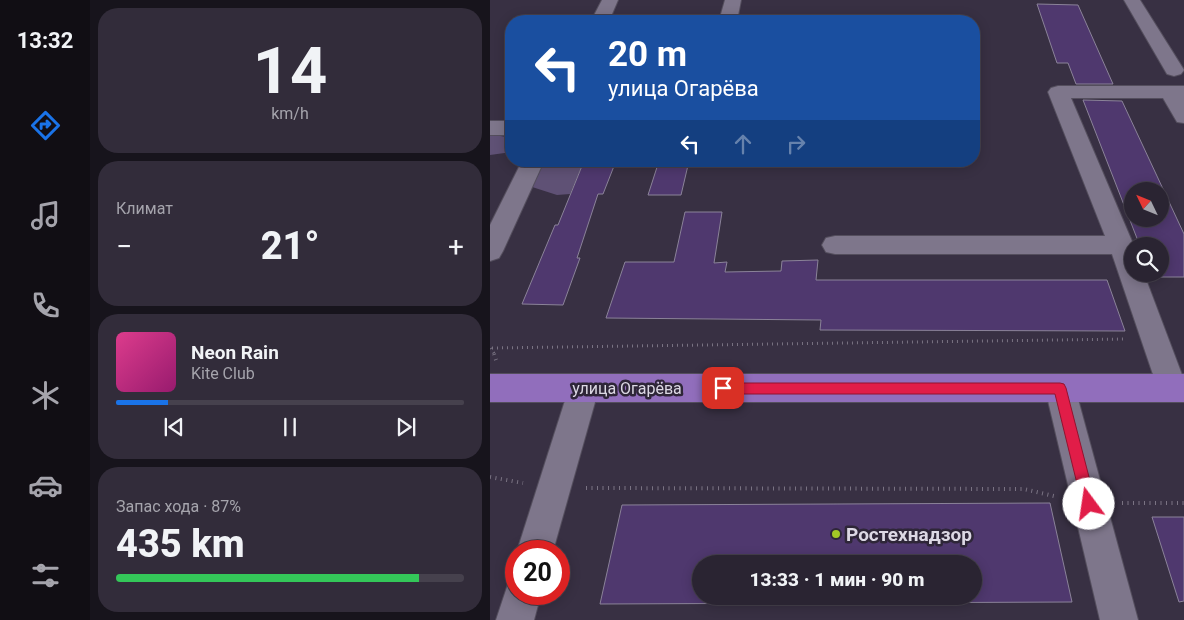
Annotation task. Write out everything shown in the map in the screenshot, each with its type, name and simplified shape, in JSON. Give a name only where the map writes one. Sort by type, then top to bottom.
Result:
[{"type":"main road","name":"улица Огарёва","points":[[490,388],[1178,388]]},
{"type":"street","points":[[603,15],[610,0]]},
{"type":"street","points":[[729,15],[733,0]]},
{"type":"street","points":[[1132,0],[1176,85],[1184,117]]},
{"type":"street","points":[[1176,85],[1058,92],[1121,245],[1154,338],[1178,388]]},
{"type":"street","points":[[490,128],[505,128]]},
{"type":"street","points":[[490,251],[530,167]]},
{"type":"street","points":[[835,245],[1121,245]]},
{"type":"street","points":[[538,540],[584,388]]},
{"type":"street","points":[[1060,388],[1118,620]]},
{"type":"street","points":[[514,620],[519,605]]},
{"type":"path","points":[[492,348],[1154,338]]},
{"type":"path","points":[[490,477],[554,488],[1024,489],[1089,504],[1184,503]]},
{"type":"shaded area","points":[[490,134],[505,137],[505,153],[490,155]]},
{"type":"shaded area","points":[[539,167],[581,167],[570,194],[557,195],[529,186]]},
{"type":"building","points":[[1037,4],[1078,5],[1113,84],[1076,84],[1068,63],[1057,63]]},
{"type":"building","points":[[1083,100],[1122,101],[1160,182],[1124,182],[1124,205]]},
{"type":"building","points":[[582,167],[614,167],[603,194],[598,194],[577,258],[580,258],[563,305],[522,304],[555,225],[558,225]]},
{"type":"building","points":[[657,167],[688,167],[681,195],[648,195]]},
{"type":"building","points":[[1169,202],[1184,234],[1184,277],[1169,277],[1169,237],[1136,237],[1133,228],[1169,228]]},
{"type":"building","points":[[685,212],[722,212],[714,263],[727,262],[725,272],[781,271],[782,261],[818,260],[816,280],[1107,280],[1125,331],[820,330],[821,320],[606,318],[625,262],[674,262]]},
{"type":"building","name":"Ростехнадзор","points":[[1050,503],[1072,602],[982,602],[982,555],[692,555],[692,604],[600,604],[622,505]]},
{"type":"building","points":[[1152,517],[1184,517],[1184,601],[1179,602]]},
{"type":"place","name":"Ростехнадзор","points":[[836,534]]},
{"type":"route","points":[[723,388],[1060,388],[1089,504]]}]
